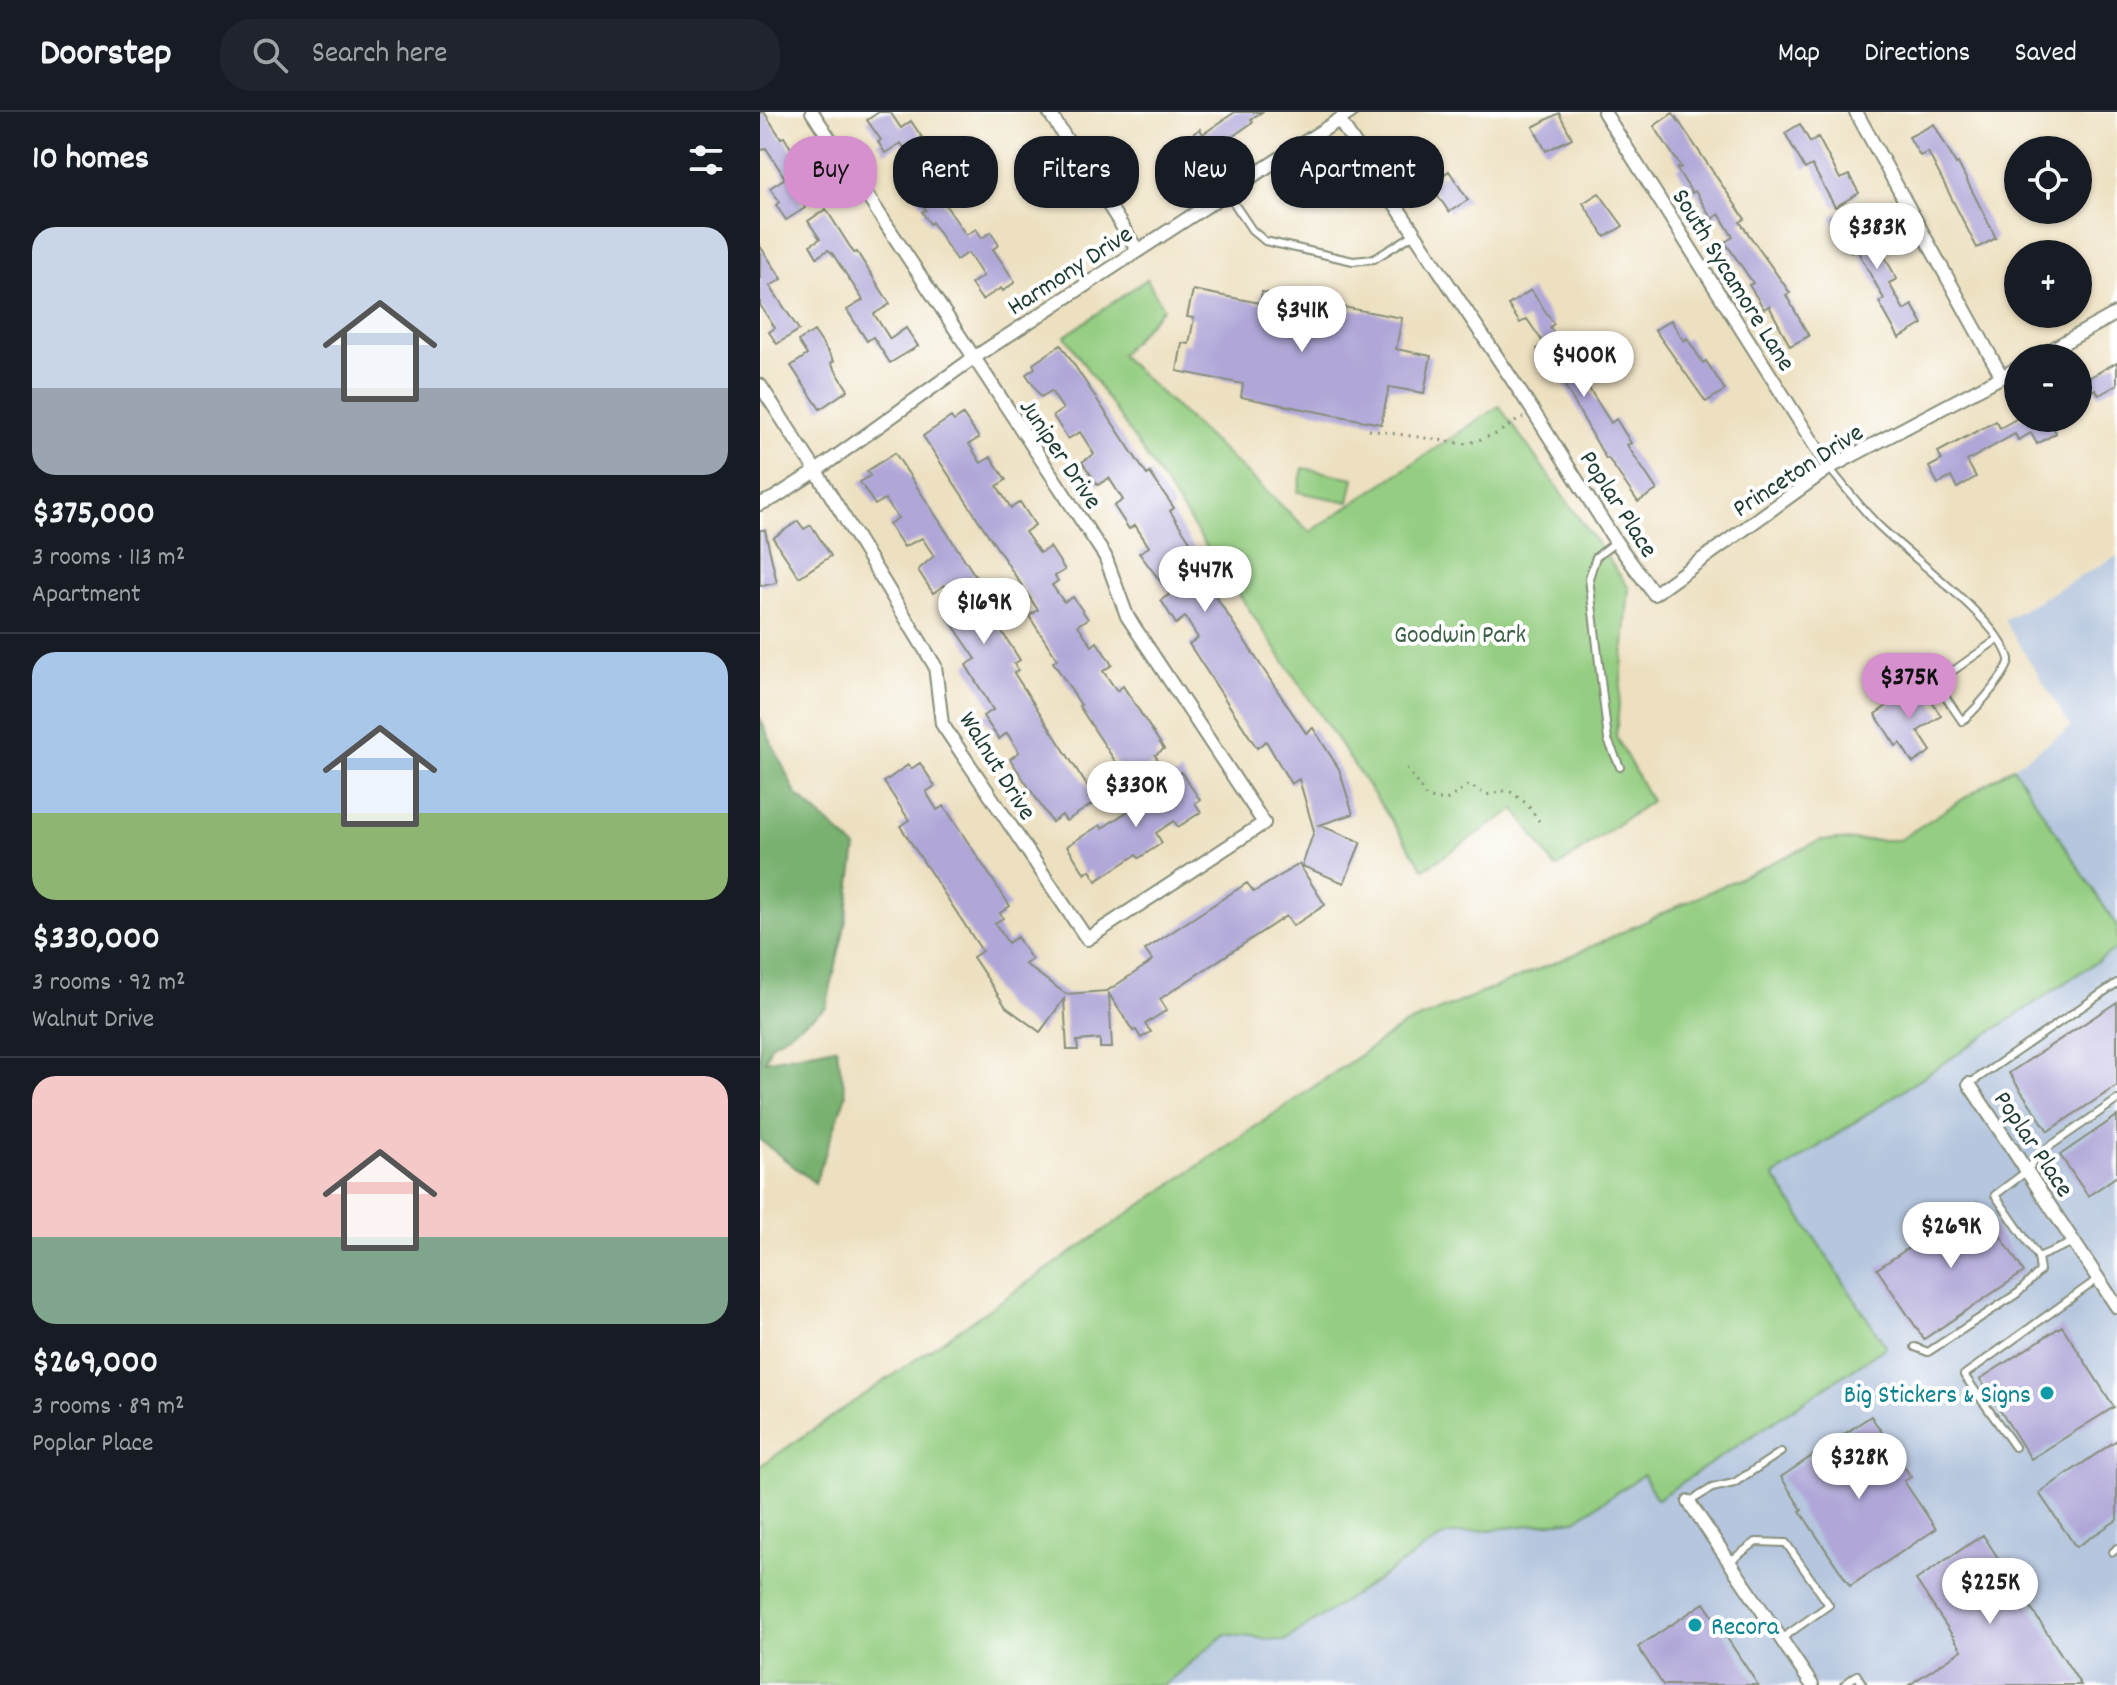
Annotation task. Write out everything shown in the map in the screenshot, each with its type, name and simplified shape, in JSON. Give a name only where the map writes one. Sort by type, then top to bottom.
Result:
[{"type":"street","name":"Juniper Drive","points":[[812,112],[972,359],[1105,556],[1127,616],[1264,823]]},
{"type":"street","points":[[1049,112],[1138,251]]},
{"type":"street","name":"Harmony Drive","points":[[1255,175],[1351,112]]},
{"type":"street","name":"South Sycamore Lane","points":[[1604,112],[1829,468]]},
{"type":"street","points":[[1856,112],[2002,377]]},
{"type":"street","name":"Poplar Place","points":[[1339,120],[1533,411],[1616,542],[1652,591]]},
{"type":"street","name":"Harmony Drive","points":[[760,504],[816,471],[972,359],[1204,208]]},
{"type":"street","points":[[2061,344],[2117,313]]},
{"type":"street","name":"Princeton Drive","points":[[1652,591],[1654,594],[1829,468],[2002,377]]},
{"type":"street","name":"Walnut Drive","points":[[760,385],[935,666],[942,724],[1087,939],[1264,823]]},
{"type":"street","name":"Poplar Place","points":[[1969,1084],[2117,1307]]},
{"type":"street","points":[[1689,1502],[1812,1685]]},
{"type":"lane","points":[[1237,208],[1252,230],[1265,241],[1353,261],[1374,259],[1416,233]]},
{"type":"lane","points":[[1829,468],[1875,522],[1983,617],[1998,639],[2009,658],[2009,664],[1969,717],[1962,721],[1936,683],[1998,639]]},
{"type":"lane","points":[[1616,542],[1596,557],[1589,578],[1606,725],[1613,754],[1620,767]]},
{"type":"lane","points":[[1969,1084],[2117,983]]},
{"type":"lane","points":[[1915,1347],[1928,1352],[2018,1293],[2040,1271],[2038,1257],[1995,1195],[2027,1171],[2040,1153],[2117,1100]]},
{"type":"lane","points":[[2038,1257],[2074,1242]]},
{"type":"lane","points":[[2015,1447],[1964,1375],[2098,1279]]},
{"type":"lane","points":[[1689,1502],[1712,1488],[1734,1483],[1781,1452]]},
{"type":"lane","points":[[1729,1562],[1756,1542],[1786,1543],[1829,1605],[1781,1639]]},
{"type":"lane","points":[[1844,1685],[1857,1675],[1863,1685]]},
{"type":"path","points":[[1369,430],[1467,444],[1496,434],[1533,411]]},
{"type":"path","points":[[1407,768],[1426,797],[1445,801],[1469,785],[1486,795],[1508,790],[1526,803],[1539,821]]},
{"type":"shaded area","points":[[2117,556],[2117,926],[2013,767],[2071,727],[2004,620]]},
{"type":"shaded area","points":[[2117,948],[2117,1685],[1164,1685],[1225,1634],[1284,1641],[1445,1535],[1575,1520],[1643,1475],[1657,1498],[1886,1347],[1774,1175]]},
{"type":"green space","name":"Goodwin Park","points":[[1147,279],[1163,308],[1120,355],[1310,532],[1499,406],[1629,588],[1616,737],[1651,801],[1556,868],[1515,809],[1424,869],[1065,336]]},
{"type":"green space","points":[[1303,468],[1354,478],[1349,502],[1298,492]]},
{"type":"green space","points":[[760,718],[796,794],[856,848],[845,926],[826,1008],[771,1045],[765,1061],[836,1047],[846,1095],[815,1183],[760,1140]]},
{"type":"green space","points":[[2013,767],[2117,926],[2117,948],[1774,1176],[1886,1347],[1657,1499],[1643,1475],[1575,1520],[1445,1535],[1284,1641],[1225,1634],[1164,1685],[760,1685],[760,1466],[1404,1025],[1573,955],[1821,840],[1899,840]]},
{"type":"building","points":[[760,112],[764,112],[781,138],[784,137],[784,176],[766,148],[760,151]]},
{"type":"building","points":[[879,112],[890,112],[901,128],[911,121],[921,136],[893,136],[893,148],[885,153],[878,142],[881,140],[867,120]]},
{"type":"building","points":[[1235,112],[1262,112],[1233,136],[1190,136],[1200,129],[1203,134]]},
{"type":"building","points":[[1559,113],[1572,138],[1546,151],[1533,127]]},
{"type":"building","points":[[1673,113],[1745,219],[1740,222],[1790,293],[1786,295],[1809,336],[1790,346],[1769,306],[1764,309],[1749,285],[1753,283],[1725,242],[1733,237],[1719,214],[1712,219],[1677,169],[1681,167],[1654,126]]},
{"type":"building","points":[[1800,124],[1810,142],[1818,137],[1840,179],[1849,175],[1859,193],[1835,207],[1812,165],[1805,169],[1785,133]]},
{"type":"building","points":[[1934,124],[1958,163],[1996,238],[1977,248],[1928,152],[1920,156],[1909,137]]},
{"type":"building","points":[[1449,171],[1468,200],[1449,212],[1444,205],[1444,174]]},
{"type":"building","points":[[784,179],[784,208],[805,208],[786,220],[776,205],[780,202],[770,188]]},
{"type":"building","points":[[1599,193],[1623,226],[1605,237],[1583,203]]},
{"type":"building","points":[[925,208],[947,208],[966,235],[976,229],[982,238],[991,232],[999,245],[993,249],[1015,282],[982,300],[971,284],[983,276],[968,253],[956,260],[922,212]]},
{"type":"building","points":[[1847,208],[1856,226],[1865,221],[1897,279],[1889,283],[1904,310],[1912,305],[1923,324],[1899,338],[1879,302],[1884,299],[1857,250],[1851,253],[1831,217]]},
{"type":"building","points":[[826,209],[890,304],[874,314],[890,339],[906,328],[918,346],[890,363],[873,337],[867,341],[847,310],[863,300],[832,253],[828,250],[817,257],[810,245],[820,239],[808,221]]},
{"type":"building","points":[[760,246],[782,279],[770,286],[799,330],[777,344],[769,332],[775,328],[760,305]]},
{"type":"building","points":[[1193,290],[1260,303],[1262,292],[1402,318],[1396,349],[1431,356],[1424,393],[1389,387],[1381,424],[1241,397],[1243,384],[1177,371],[1182,343],[1189,344],[1194,318],[1187,317]]},
{"type":"building","points":[[1531,290],[1554,324],[1550,327],[1611,423],[1616,419],[1631,443],[1627,445],[1657,490],[1638,502],[1606,459],[1559,375],[1555,377],[1537,349],[1544,344],[1527,319],[1520,323],[1508,305]]},
{"type":"building","points":[[1671,320],[1684,341],[1687,338],[1703,363],[1706,361],[1725,390],[1706,402],[1655,330]]},
{"type":"building","points":[[814,331],[848,390],[820,409],[791,366],[807,355],[798,341]]},
{"type":"building","points":[[1061,345],[1147,475],[1150,473],[1174,508],[1170,511],[1199,555],[1192,560],[1275,687],[1306,733],[1313,728],[1339,769],[1353,814],[1319,825],[1361,842],[1344,883],[1302,866],[1314,831],[1299,779],[1291,784],[1266,741],[1257,748],[1189,644],[1198,638],[1185,617],[1176,624],[1161,600],[1170,594],[1139,553],[1149,547],[1135,525],[1129,529],[1114,506],[1123,500],[1109,478],[1098,485],[1082,462],[1094,454],[1080,432],[1068,439],[1053,416],[1063,409],[1051,391],[1041,397],[1026,374],[1035,368],[1033,364]]},
{"type":"building","points":[[2117,362],[2117,385],[2099,395],[2095,389],[2092,391],[2092,376]]},
{"type":"building","points":[[963,415],[979,438],[969,444],[981,463],[991,457],[1006,480],[997,486],[1011,508],[1020,502],[1035,525],[1025,532],[1040,553],[1050,547],[1065,570],[1055,576],[1058,581],[1052,585],[1064,602],[1073,597],[1088,619],[1078,625],[1092,646],[1097,642],[1112,665],[1103,671],[1117,691],[1123,686],[1164,749],[1155,755],[1158,760],[1128,781],[1053,662],[1057,659],[1029,616],[1038,610],[923,436],[951,417],[954,421]]},
{"type":"building","points":[[1996,421],[2000,428],[2004,426],[2004,432],[2056,433],[2037,444],[2031,433],[2018,440],[2015,434],[1967,461],[1976,477],[1957,488],[1951,477],[1938,484],[1929,467],[1942,460],[1938,452]]},
{"type":"building","points":[[895,453],[1004,620],[997,624],[1020,660],[1014,664],[1018,670],[1014,673],[1097,801],[1066,821],[1062,815],[1052,822],[1010,759],[1019,752],[1007,733],[999,739],[983,716],[993,710],[966,665],[976,659],[946,615],[958,605],[945,585],[933,593],[918,570],[934,556],[922,538],[904,547],[889,524],[898,518],[885,499],[875,505],[860,482],[870,476],[867,471]]},
{"type":"building","points":[[798,521],[804,529],[811,525],[831,556],[799,577],[773,538]]},
{"type":"building","points":[[760,530],[765,530],[777,583],[760,586]]},
{"type":"building","points":[[1920,684],[1941,716],[1918,731],[1931,751],[1913,763],[1900,743],[1896,746],[1875,714]]},
{"type":"building","points":[[920,763],[935,786],[926,792],[937,810],[944,806],[1010,906],[1000,913],[1003,918],[995,923],[1008,943],[1017,937],[1032,960],[1025,964],[1066,994],[1107,991],[1148,964],[1152,960],[1145,950],[1184,924],[1247,883],[1254,892],[1299,864],[1325,905],[1293,926],[1286,916],[1160,999],[1167,1010],[1145,1024],[1151,1032],[1141,1038],[1109,994],[1112,1048],[1100,1048],[1100,1039],[1077,1041],[1078,1050],[1067,1050],[1064,999],[1040,1032],[1006,1007],[973,957],[982,951],[900,826],[909,820],[884,782],[908,765],[911,769]]},
{"type":"building","points":[[1181,772],[1200,800],[1195,803],[1201,812],[1178,827],[1174,821],[1156,833],[1162,843],[1139,858],[1136,855],[1096,881],[1090,870],[1085,874],[1067,846],[1100,825],[1102,828]]},
{"type":"building","points":[[2117,1002],[2117,1086],[2048,1131],[2009,1073]]},
{"type":"building","points":[[2117,1116],[2117,1176],[2088,1196],[2060,1155]]},
{"type":"building","points":[[1978,1202],[2024,1272],[1924,1339],[1877,1269]]},
{"type":"building","name":"Big Stickers & Signs","points":[[2062,1326],[2114,1407],[2031,1459],[1980,1379]]},
{"type":"building","points":[[1871,1416],[1911,1477],[1904,1481],[1936,1529],[1850,1586],[1781,1477]]},
{"type":"building","points":[[2117,1440],[2117,1520],[2076,1547],[2039,1493]]},
{"type":"building","points":[[1983,1535],[2081,1685],[1909,1685],[1962,1650],[1916,1580]]},
{"type":"building","name":"Recora","points":[[1704,1603],[1758,1685],[1663,1685],[1638,1647]]},
{"type":"place","name":"Big Stickers & Signs","points":[[2047,1393]]},
{"type":"place","name":"Recora","points":[[1695,1625]]}]
